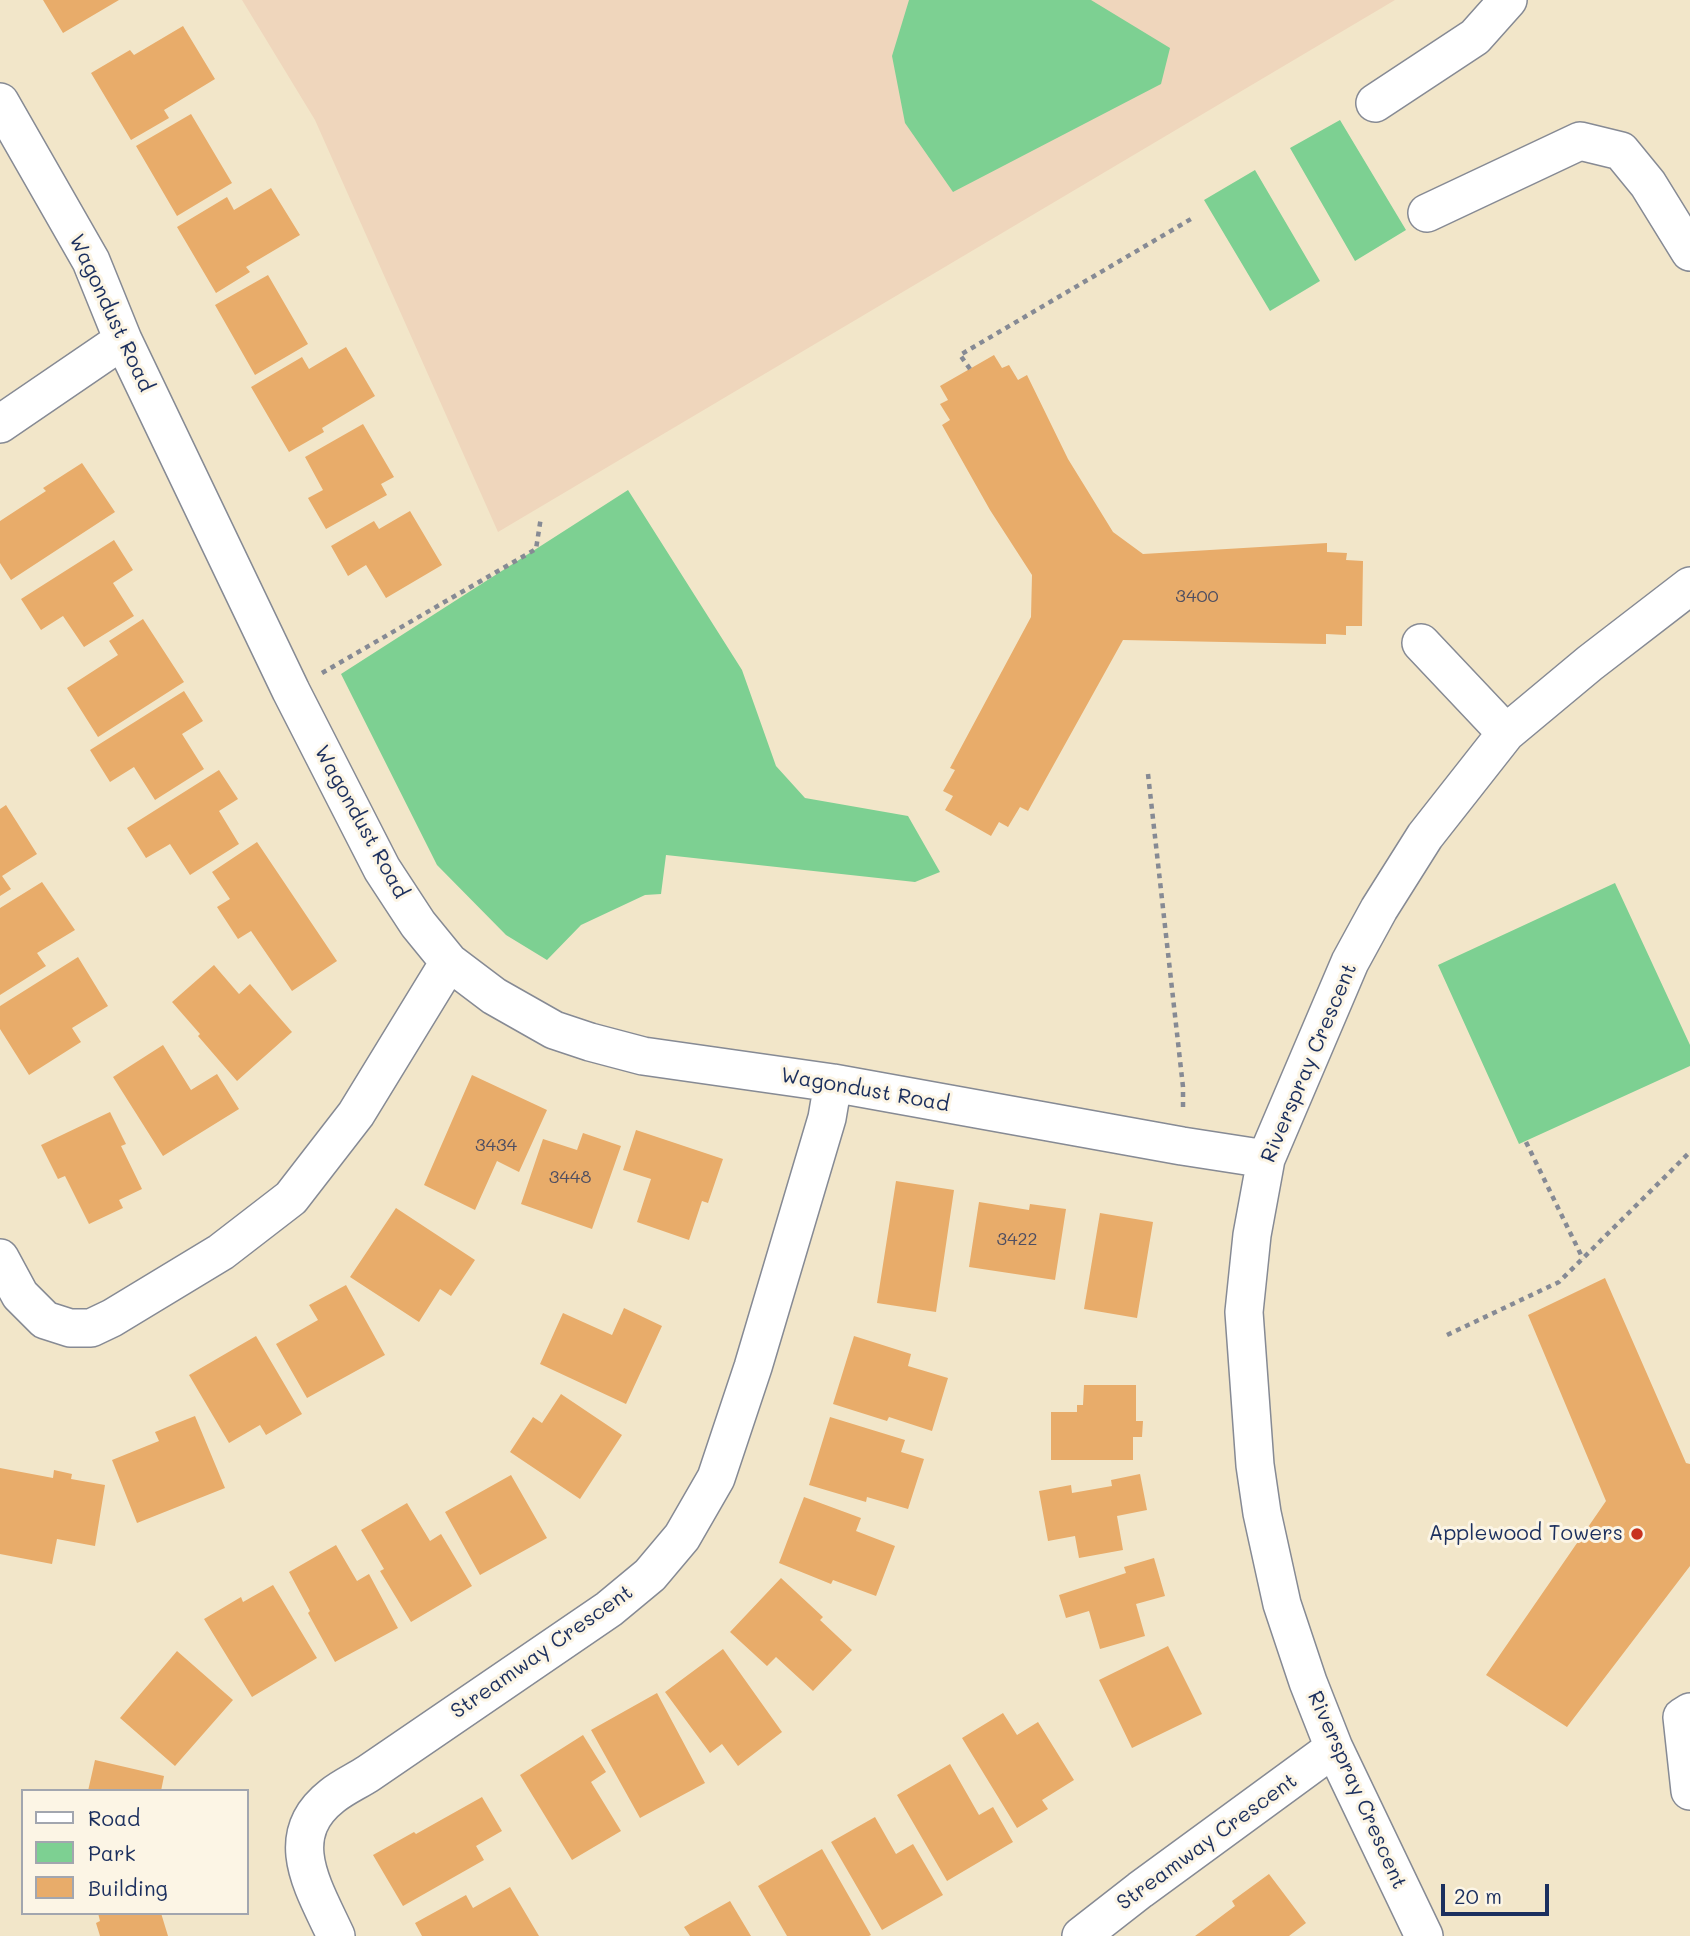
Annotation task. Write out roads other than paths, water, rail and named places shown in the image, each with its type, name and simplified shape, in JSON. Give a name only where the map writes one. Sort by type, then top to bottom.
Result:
[{"type":"street","points":[[1376,103],[1475,37],[1508,0]]},
{"type":"street","name":"Wagondust Road","points":[[0,102],[91,261],[123,340],[291,691],[382,869],[418,923],[449,962],[494,996],[554,1030],[643,1056],[833,1083],[1266,1159]]},
{"type":"street","points":[[1427,213],[1580,141],[1621,151],[1648,184],[1690,252]]},
{"type":"street","points":[[0,424],[123,340]]},
{"type":"street","name":"Riverspray Crescent","points":[[1424,1936],[1334,1748],[1282,1604],[1262,1513],[1255,1465],[1244,1312],[1252,1235],[1266,1159],[1350,962],[1379,909],[1425,836],[1506,733],[1590,663],[1690,586]]},
{"type":"street","points":[[1421,643],[1506,733]]},
{"type":"street","points":[[0,1258],[20,1295],[45,1320],[70,1328],[91,1328],[221,1252],[291,1198],[356,1114],[449,962]]},
{"type":"street","name":"Streamway Crescent","points":[[336,1936],[309,1878],[304,1850],[307,1828],[317,1810],[333,1795],[609,1609],[650,1575],[682,1537],[716,1478],[753,1367],[827,1118],[833,1083]]},
{"type":"street","points":[[1690,1712],[1682,1717],[1690,1791]]},
{"type":"street","name":"Streamway Crescent","points":[[1081,1936],[1334,1748]]},
{"type":"place","name":"Applewood Towers","points":[[1637,1534]]}]
